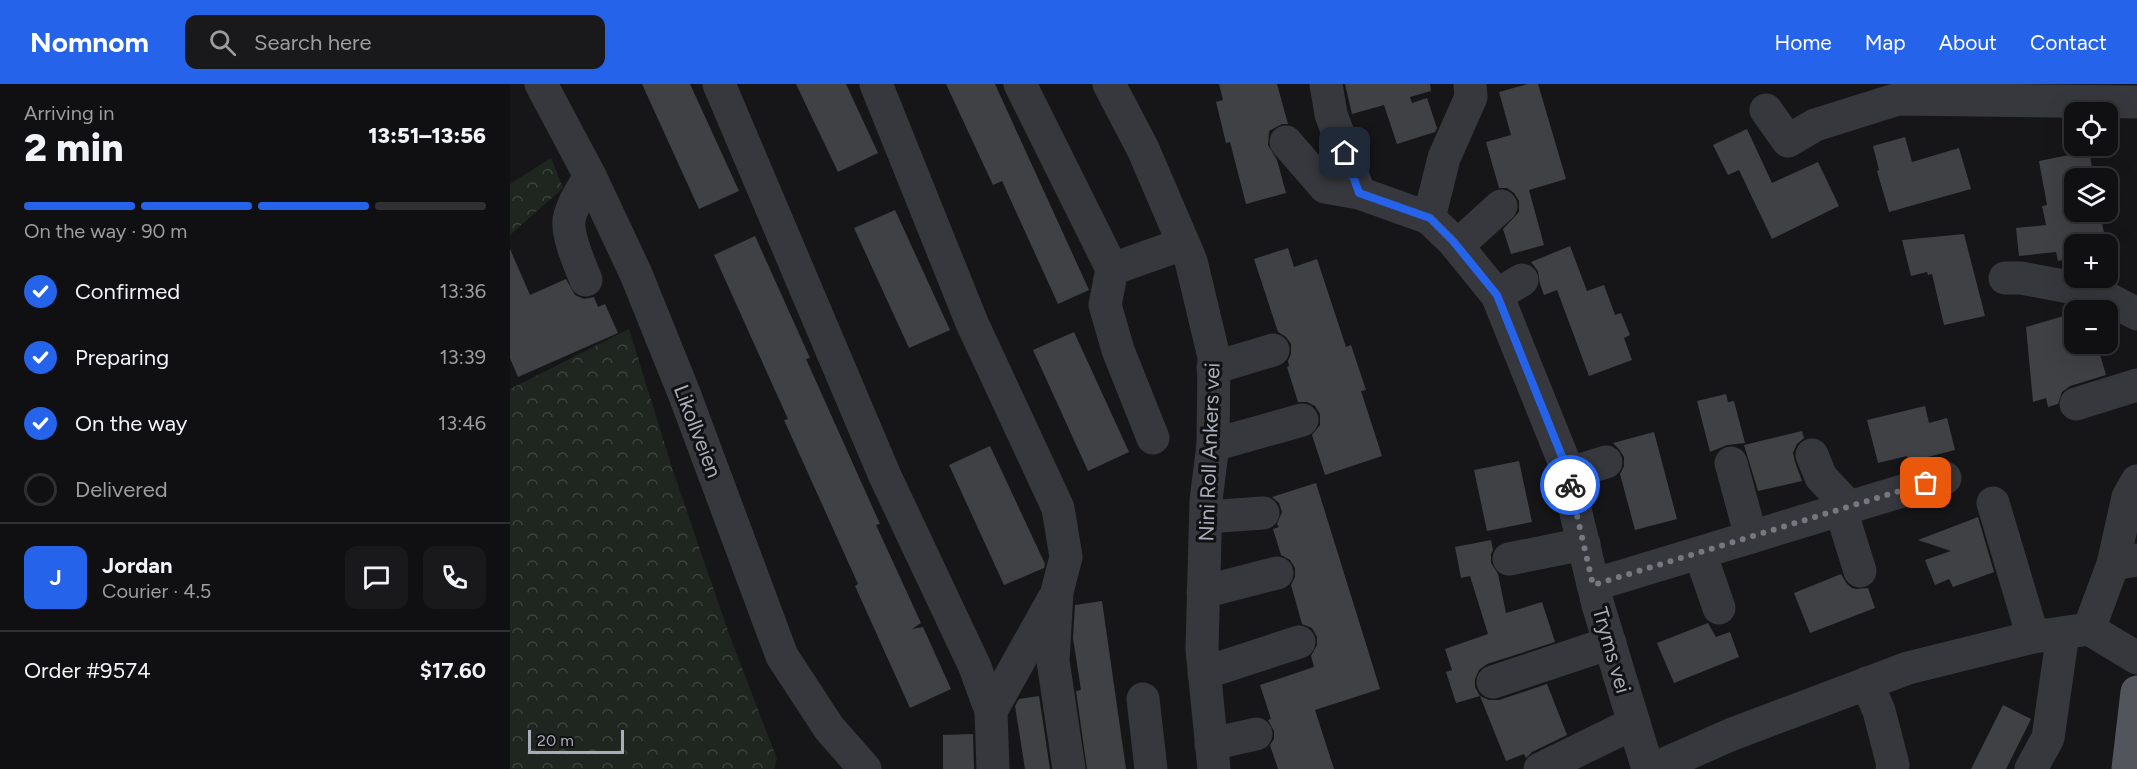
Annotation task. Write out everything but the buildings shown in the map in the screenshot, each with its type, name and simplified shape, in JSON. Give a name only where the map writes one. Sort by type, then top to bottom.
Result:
[{"type":"main road","points":[[2128,769],[2137,692]]},
{"type":"street","name":"Likollveien","points":[[541,84],[590,176],[636,274],[680,382],[782,656],[829,728],[866,769]]},
{"type":"street","points":[[719,84],[885,476],[975,668],[991,711],[993,769]]},
{"type":"street","points":[[876,84],[972,323],[1058,508],[1066,557],[1058,592],[1053,661],[1069,769]]},
{"type":"street","points":[[1020,84],[1112,269],[1105,305],[1118,350],[1153,438]]},
{"type":"street","name":"Nini Roll Ankers vei","points":[[1109,84],[1143,149],[1191,261],[1214,357],[1213,445],[1206,518],[1202,649],[1213,756]]},
{"type":"street","points":[[1326,84],[1331,114],[1359,193]]},
{"type":"street","points":[[1430,218],[1444,158],[1471,97],[1470,84]]},
{"type":"street","points":[[1767,110],[1788,141],[1815,125],[1893,91],[2137,102]]},
{"type":"street","name":"Tryms vei","points":[[1286,142],[1325,187],[1359,193],[1430,218],[1457,246],[1509,287],[1567,474],[1593,585],[1648,769]]},
{"type":"street","points":[[586,280],[575,250],[569,222],[576,200],[590,176]]},
{"type":"street","points":[[1457,246],[1501,206]]},
{"type":"street","points":[[1112,269],[1183,244]]},
{"type":"street","points":[[2005,278],[2021,278],[2095,292],[2137,314]]},
{"type":"street","points":[[1213,368],[1274,350]]},
{"type":"street","points":[[2076,404],[2137,385]]},
{"type":"street","points":[[1213,445],[1302,420]]},
{"type":"street","points":[[1812,455],[1821,477],[1845,508],[1860,571]]},
{"type":"street","points":[[1567,474],[1606,462]]},
{"type":"street","points":[[1731,463],[1751,537]]},
{"type":"street","points":[[1593,585],[1945,477]]},
{"type":"street","points":[[2031,769],[2048,738],[2062,633],[2125,562],[2128,497],[2137,481]]},
{"type":"street","points":[[1993,503],[2062,633]]},
{"type":"street","points":[[1206,518],[1263,513]]},
{"type":"street","points":[[1509,559],[1584,544]]},
{"type":"street","points":[[1700,552],[1719,608]]},
{"type":"street","points":[[1203,592],[1277,573]]},
{"type":"street","points":[[991,711],[1058,592]]},
{"type":"street","points":[[1653,769],[1730,735],[1908,668],[2062,633],[2137,658]]},
{"type":"street","points":[[1204,673],[1299,642]]},
{"type":"street","points":[[1492,682],[1610,644]]},
{"type":"street","points":[[1867,683],[1879,711],[1893,765],[1892,769]]},
{"type":"street","points":[[1143,699],[1151,769]]},
{"type":"street","points":[[1540,769],[1634,723]]},
{"type":"street","points":[[1213,756],[1256,734]]},
{"type":"green space","points":[[551,158],[563,188],[510,235],[510,184]]},
{"type":"green space","points":[[629,329],[674,474],[729,634],[777,759],[774,769],[510,769],[510,389]]},
{"type":"way so far","points":[[1570,485],[1593,585],[1926,483]]},
{"type":"route","points":[[1345,153],[1359,193],[1430,218],[1453,241],[1497,295],[1563,459],[1570,485]]}]
